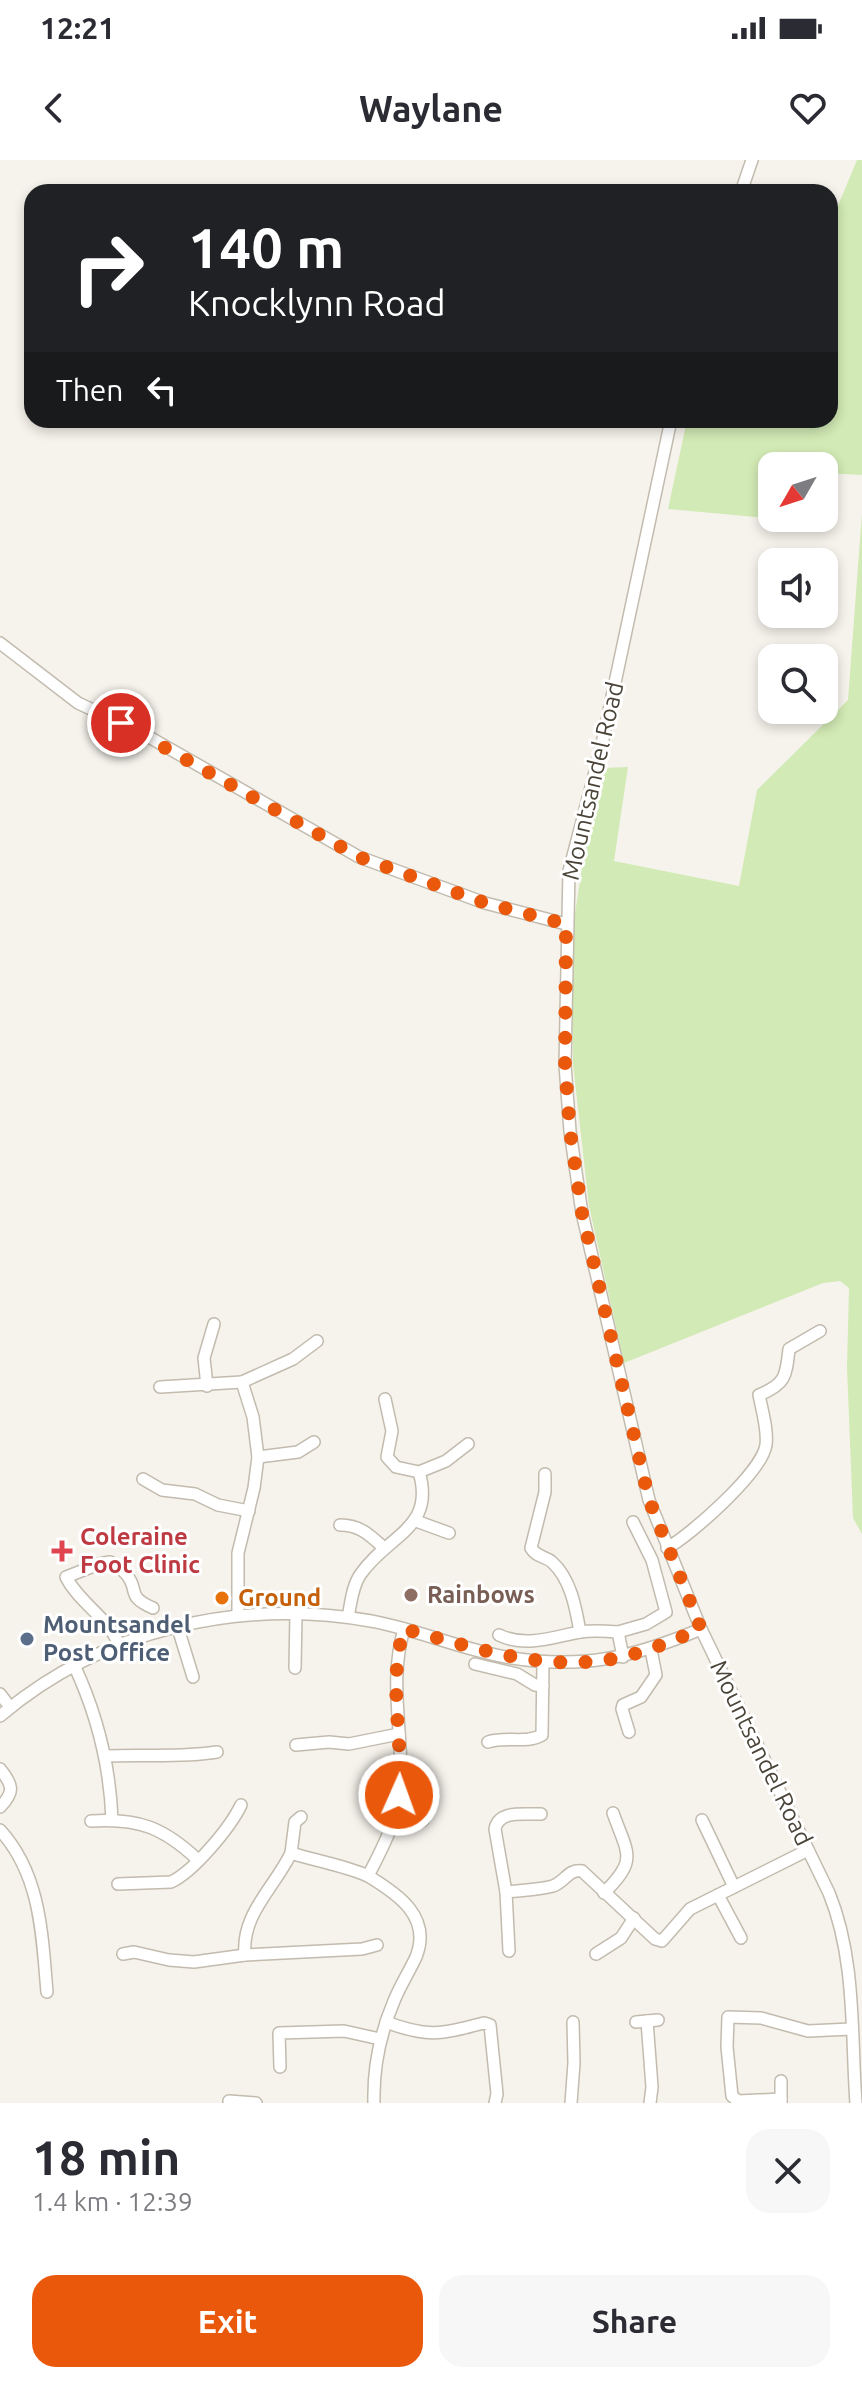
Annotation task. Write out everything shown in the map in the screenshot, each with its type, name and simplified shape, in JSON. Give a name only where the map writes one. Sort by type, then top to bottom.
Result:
[{"type":"street","points":[[744,184],[752,160]]},
{"type":"street","name":"Mountsandel Road","points":[[669,428],[600,753],[573,849],[566,924],[565,1065],[570,1131],[582,1213],[649,1500],[701,1629],[829,1893],[842,1932],[856,2103]]},
{"type":"street","points":[[0,643],[78,703],[142,733],[359,857],[485,903],[566,924]]},
{"type":"street","points":[[207,1386],[204,1358],[214,1324]]},
{"type":"street","points":[[667,1548],[701,1525],[759,1464],[766,1444],[759,1395],[776,1388],[787,1375],[789,1349],[820,1331]]},
{"type":"street","points":[[160,1387],[242,1382],[293,1359],[317,1341]]},
{"type":"street","points":[[238,1615],[238,1553],[258,1457],[253,1417],[242,1382]]},
{"type":"street","points":[[385,1399],[392,1431],[387,1457],[396,1467],[419,1472],[446,1461],[468,1444]]},
{"type":"street","points":[[258,1457],[298,1452],[314,1442]]},
{"type":"street","points":[[348,1617],[356,1582],[384,1548],[416,1521],[422,1506],[423,1486],[419,1472]]},
{"type":"street","points":[[545,1474],[545,1492],[531,1548],[534,1554],[554,1564],[566,1584],[575,1602],[580,1632]]},
{"type":"street","points":[[143,1479],[162,1490],[195,1494],[218,1505],[249,1511]]},
{"type":"street","points":[[416,1521],[449,1533]]},
{"type":"street","points":[[499,1635],[518,1641],[550,1640],[580,1632],[618,1632],[646,1624],[666,1612],[652,1560],[633,1522]]},
{"type":"street","points":[[340,1525],[352,1525],[364,1530],[384,1548]]},
{"type":"street","points":[[119,1645],[112,1630],[74,1592],[66,1577],[81,1569],[110,1562],[128,1575],[133,1595],[139,1602],[153,1608]]},
{"type":"street","points":[[295,1668],[296,1613]]},
{"type":"street","points":[[0,1716],[43,1683],[119,1645],[177,1625],[238,1615],[296,1613],[348,1617],[504,1657],[543,1662],[589,1662],[623,1657],[651,1650],[701,1629]]},
{"type":"street","points":[[177,1625],[193,1677]]},
{"type":"street","points":[[368,1876],[396,1813],[400,1777],[395,1679],[404,1629]]},
{"type":"street","points":[[618,1632],[623,1657]]},
{"type":"street","points":[[629,1732],[622,1709],[626,1703],[641,1697],[656,1675],[651,1650]]},
{"type":"street","points":[[488,1742],[500,1738],[536,1739],[542,1735],[543,1662]]},
{"type":"street","points":[[475,1664],[517,1674],[535,1685],[543,1686]]},
{"type":"street","points":[[74,1665],[105,1756],[112,1820]]},
{"type":"street","points":[[0,1694],[10,1707]]},
{"type":"street","points":[[296,1745],[349,1744],[399,1734]]},
{"type":"street","points":[[105,1756],[159,1754],[177,1757],[217,1752]]},
{"type":"street","points":[[0,1769],[11,1787],[9,1798],[0,1807]]},
{"type":"street","points":[[118,1884],[171,1882],[178,1879],[223,1831],[241,1805]]},
{"type":"street","points":[[396,1813],[423,1820]]},
{"type":"street","points":[[604,1893],[624,1873],[628,1862],[613,1813]]},
{"type":"street","points":[[509,1951],[506,1892],[496,1821],[502,1816],[541,1814]]},
{"type":"street","points":[[245,1955],[246,1936],[253,1912],[291,1853],[295,1822],[301,1817]]},
{"type":"street","points":[[702,1820],[734,1887]]},
{"type":"street","points":[[91,1821],[130,1821],[153,1827],[175,1840],[198,1860]]},
{"type":"street","points":[[0,1830],[17,1855],[35,1893],[43,1939],[47,1992]]},
{"type":"street","points":[[506,1892],[553,1886],[576,1870],[582,1871],[655,1939],[662,1941],[690,1909],[808,1850]]},
{"type":"street","points":[[291,1853],[368,1876],[410,1906],[420,1932],[415,1959],[380,2039],[374,2103]]},
{"type":"street","points":[[718,1895],[741,1938]]},
{"type":"street","points":[[596,1954],[621,1938],[634,1918]]},
{"type":"street","points":[[123,1954],[134,1952],[194,1962],[377,1945]]},
{"type":"street","points":[[781,2081],[781,2101],[738,2101],[732,2096],[727,2047],[728,2017],[761,2018],[808,2031],[851,2029]]},
{"type":"street","points":[[647,2021],[652,2087],[650,2103]]},
{"type":"street","points":[[386,2022],[424,2034],[438,2034],[484,2023],[490,2025],[497,2094],[495,2103]]},
{"type":"street","points":[[571,2103],[573,2022]]},
{"type":"street","points":[[280,2067],[279,2033],[344,2031],[380,2039]]},
{"type":"street","points":[[229,2101],[256,2103]]},
{"type":"green space","points":[[857,160],[862,160],[862,475],[838,474],[838,452],[758,452],[758,517],[668,509],[685,428],[838,428],[838,206]]},
{"type":"green space","points":[[862,513],[862,1534],[853,1518],[847,1367],[849,1288],[840,1281],[823,1283],[624,1363],[589,1206],[573,1064],[573,927],[584,854],[604,768],[628,767],[614,861],[739,886],[757,790],[824,724],[838,724],[838,710],[848,700]]},
{"type":"place","name":"Coleraine Foot Clinic","points":[[62,1551]]},
{"type":"place","name":"Rainbows","points":[[411,1595]]},
{"type":"place","name":"Ground","points":[[222,1598]]},
{"type":"place","name":"Mountsandel Post Office","points":[[27,1639]]},
{"type":"route","points":[[121,723],[359,857],[485,903],[566,924],[565,1065],[570,1131],[582,1213],[649,1500],[701,1629],[651,1650],[623,1657],[589,1662],[543,1662],[504,1657],[404,1629],[395,1679],[399,1795]]}]
